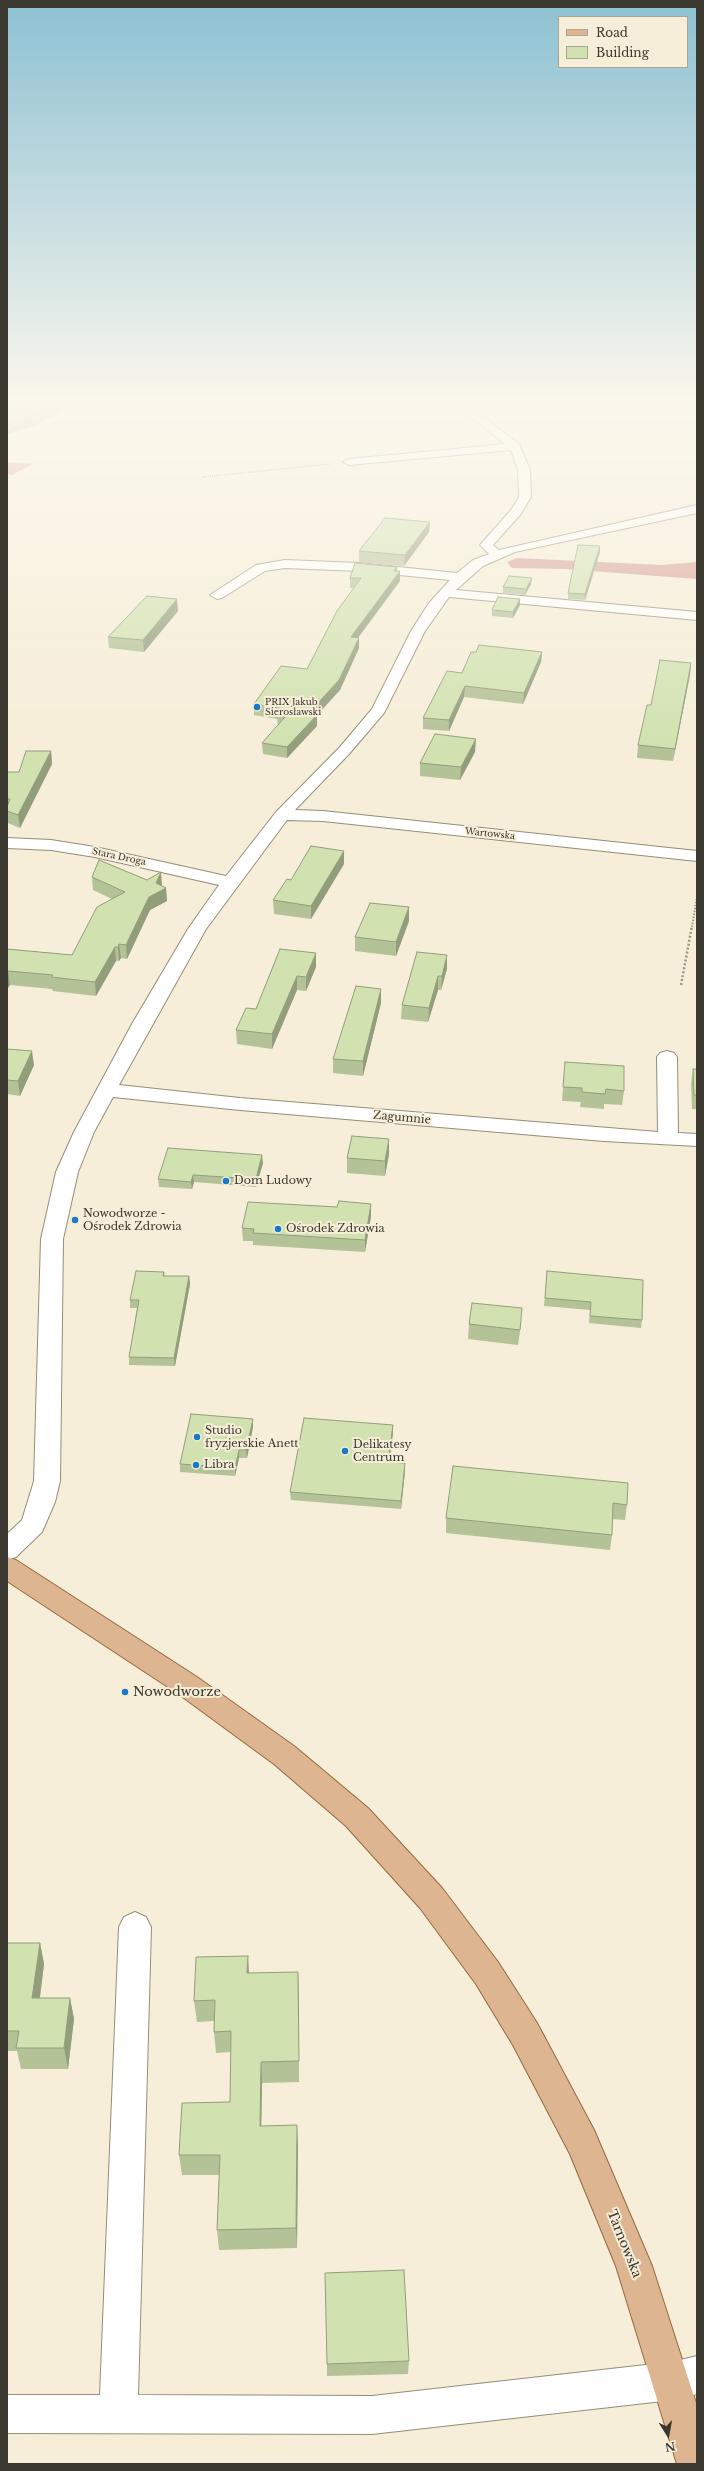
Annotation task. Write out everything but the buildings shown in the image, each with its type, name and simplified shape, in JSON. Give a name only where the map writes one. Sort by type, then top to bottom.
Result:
[{"type":"main road","name":"Tarnowska","points":[[7,1567],[187,1685],[269,1743],[357,1817],[431,1898],[487,1973],[525,2034],[582,2142],[634,2266],[684,2378],[696,2464]]},
{"type":"street","points":[[497,554],[486,547],[486,545],[513,515]]},
{"type":"street","points":[[7,1550],[33,1525],[42,1502],[47,1481],[52,1239],[67,1172],[84,1132],[108,1090],[142,1024],[197,929],[230,882],[282,814],[349,746],[379,710],[418,631],[434,606],[460,577],[478,563],[497,554],[530,544],[667,515]]},
{"type":"street","points":[[216,595],[261,568],[285,564],[359,567],[460,577]]},
{"type":"street","points":[[446,593],[697,616]]},
{"type":"street","name":"Wartowska","points":[[282,814],[323,816],[697,856]]},
{"type":"street","name":"Stara Droga","points":[[7,843],[51,845],[95,852],[230,882]]},
{"type":"street","points":[[667,1057],[668,1138]]},
{"type":"street","name":"Zagumnie","points":[[108,1090],[272,1107],[604,1136],[697,1140]]},
{"type":"street","points":[[118,2414],[135,1927]]},
{"type":"street","points":[[7,2414],[372,2415],[684,2378]]},
{"type":"path","points":[[681,985],[697,897]]},
{"type":"shaded area","points":[[517,558],[662,565],[697,562],[697,579],[564,569],[512,568],[507,562]]},
{"type":"place","name":"PRIX Jakub Sierosławski","points":[[257,707]]},
{"type":"place","name":"Dom Ludowy","points":[[226,1181]]},
{"type":"place","name":"Nowodworze - Ośrodek Zdrowia","points":[[75,1220]]},
{"type":"place","name":"Ośrodek Zdrowia","points":[[278,1229]]},
{"type":"place","name":"Studio fryzjerskie Anett","points":[[197,1437]]},
{"type":"place","name":"Delikatesy Centrum","points":[[345,1451]]},
{"type":"place","name":"Libra","points":[[196,1465]]},
{"type":"place","name":"Nowodworze","points":[[125,1692]]}]
